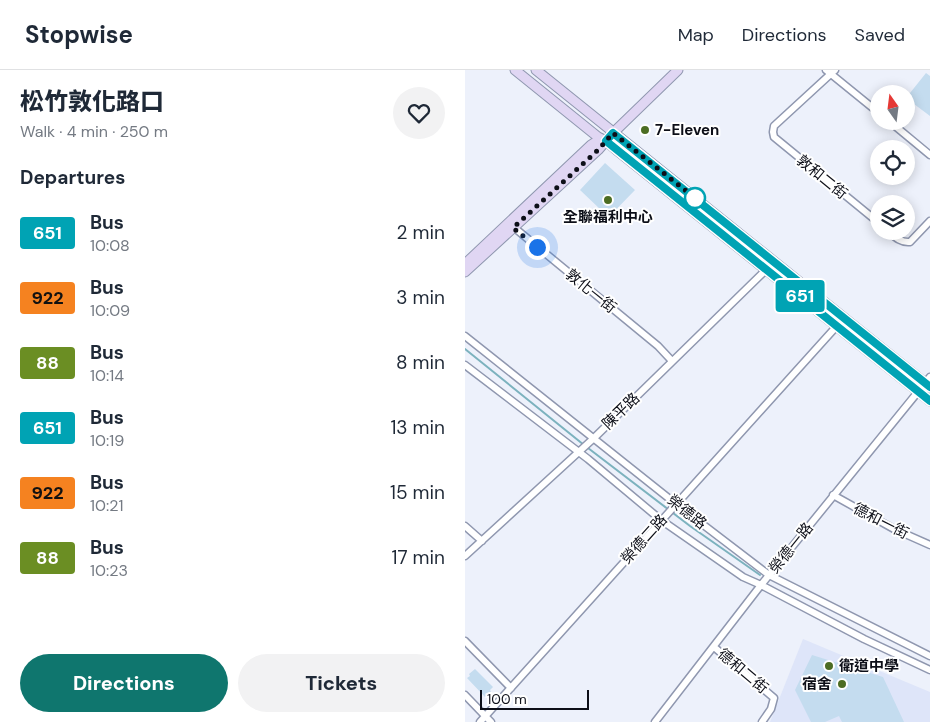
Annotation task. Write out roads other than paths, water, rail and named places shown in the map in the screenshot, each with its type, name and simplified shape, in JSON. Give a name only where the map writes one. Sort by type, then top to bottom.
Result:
[{"type":"street","points":[[515,70],[597,138],[606,141],[930,401]]},
{"type":"street","points":[[536,70],[844,318],[928,382]]},
{"type":"street","points":[[465,272],[594,143],[606,141],[679,70]]},
{"type":"street","points":[[831,71],[870,105]]},
{"type":"street","name":"敦和二街","points":[[831,71],[774,126],[774,137],[870,216]]},
{"type":"street","points":[[900,130],[930,155]]},
{"type":"street","points":[[915,237],[930,221]]},
{"type":"street","points":[[465,264],[511,226]]},
{"type":"street","name":"敦化一街","points":[[511,226],[658,346],[672,361]]},
{"type":"street","points":[[900,240],[905,243],[912,240]]},
{"type":"street","name":"陳平路","points":[[465,556],[594,438],[775,262]]},
{"type":"street","name":"榮德二路","points":[[480,722],[844,318]]},
{"type":"street","name":"榮德路","points":[[465,336],[676,504],[769,575],[930,656]]},
{"type":"street","name":"榮德路","points":[[465,365],[579,452],[661,520],[743,577],[864,639],[930,670]]},
{"type":"street","name":"榮德一路","points":[[655,722],[833,495],[918,391],[928,382]]},
{"type":"street","name":"德和一街","points":[[833,495],[894,529],[930,545]]},
{"type":"street","points":[[465,526],[482,541]]},
{"type":"street","points":[[465,642],[511,688]]},
{"type":"street","name":"德和二街","points":[[714,646],[774,698],[771,709],[762,722]]},
{"type":"street","points":[[465,696],[491,722]]},
{"type":"waterway","points":[[465,349],[584,445]]},
{"type":"waterway","points":[[588,448],[690,526],[760,575]]},
{"type":"place","name":"7-Eleven","points":[[645,130]]},
{"type":"place","name":"全聯福利中心","points":[[608,200]]},
{"type":"place","name":"衛道中學","points":[[829,666]]},
{"type":"place","name":"宿舍","points":[[842,684]]}]
